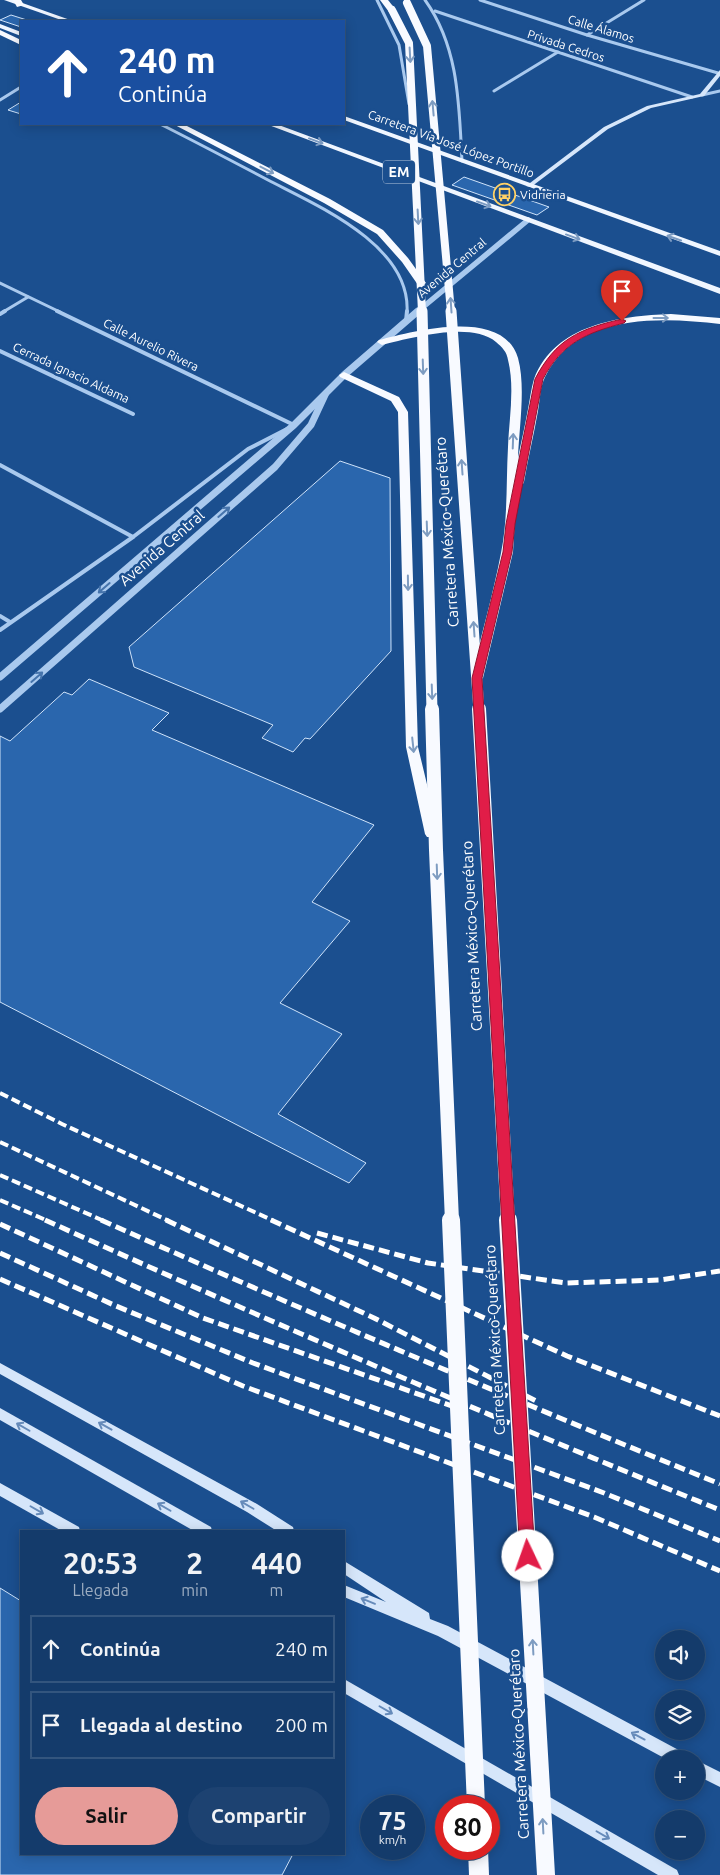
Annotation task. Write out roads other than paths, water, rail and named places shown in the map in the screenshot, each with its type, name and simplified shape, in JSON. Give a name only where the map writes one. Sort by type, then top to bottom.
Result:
[{"type":"highway","name":"Carretera México-Querétaro","points":[[384,0],[392,10],[409,44],[421,283],[436,850],[476,1795]]},
{"type":"highway","name":"Carretera México-Querétaro","points":[[406,2],[427,46],[449,280],[477,678],[546,1875]]},
{"type":"highway","points":[[0,32],[20,42]]},
{"type":"highway","points":[[179,125],[327,201],[380,232],[405,260],[421,283]]},
{"type":"highway","points":[[510,524],[539,379],[549,360],[565,344],[598,327],[622,321],[647,318],[695,318],[720,321]]},
{"type":"highway","points":[[382,342],[451,328],[473,330],[498,340],[509,349],[514,361],[516,383],[510,524],[507,552],[477,678]]},
{"type":"highway","points":[[344,375],[395,399],[403,412],[405,429],[412,746],[436,850]]},
{"type":"highway","points":[[478,1860],[479,1875]]},
{"type":"main road","points":[[7,0],[19,2],[67,20]]},
{"type":"main road","points":[[0,26],[20,34]]},
{"type":"main road","points":[[529,186],[606,128],[649,108],[702,94],[719,72]]},
{"type":"main road","name":"Carretera Vía José López Portillo","points":[[345,118],[720,254]]},
{"type":"main road","name":"EM","points":[[273,125],[720,291]]},
{"type":"main road","points":[[0,1368],[252,1508],[286,1530]]},
{"type":"main road","points":[[0,1414],[204,1530]]},
{"type":"main road","points":[[0,1489],[72,1530]]},
{"type":"main road","points":[[345,1568],[443,1631],[664,1750]]},
{"type":"main road","points":[[345,1591],[443,1631]]},
{"type":"main road","points":[[345,1687],[672,1875]]},
{"type":"main road","points":[[705,1772],[720,1780]]},
{"type":"street","points":[[377,0],[399,45],[410,113],[410,135],[406,141]]},
{"type":"street","points":[[425,0],[435,11],[451,54],[459,104],[462,161]]},
{"type":"street","name":"Calle Álamos","points":[[480,0],[587,35],[719,72]]},
{"type":"street","points":[[488,3],[493,0]]},
{"type":"street","points":[[587,35],[644,0]]},
{"type":"street","name":"Privada Cedros","points":[[435,11],[692,97]]},
{"type":"street","points":[[494,91],[558,52]]},
{"type":"street","points":[[0,100],[20,89]]},
{"type":"street","points":[[702,94],[720,92]]},
{"type":"street","points":[[162,125],[327,211],[362,233],[382,253],[400,280],[409,309],[406,320]]},
{"type":"street","name":"Avenida Central","points":[[0,677],[294,425],[344,375],[406,320],[528,220]]},
{"type":"street","name":"Calle Aurelio Rivera","points":[[0,283],[294,425]]},
{"type":"street","points":[[0,314],[28,297]]},
{"type":"street","name":"Cerrada Ignacio Aldama","points":[[0,351],[133,414]]},
{"type":"street","name":"Avenida Central","points":[[0,709],[276,467],[308,430],[320,412],[325,395]]},
{"type":"street","points":[[0,630],[133,537],[248,449],[294,425]]},
{"type":"street","points":[[0,464],[133,537]]},
{"type":"street","points":[[0,616],[10,622]]},
{"type":"railway","points":[[0,1093],[62,1124],[274,1221]]},
{"type":"railway","points":[[0,1142],[169,1221]]},
{"type":"railway","points":[[0,1175],[104,1221]]},
{"type":"railway","points":[[0,1200],[48,1221]]},
{"type":"railway","points":[[45,1220],[381,1368],[720,1510]]},
{"type":"railway","points":[[101,1220],[409,1355],[720,1484]]},
{"type":"railway","points":[[166,1220],[374,1318],[538,1402]]},
{"type":"railway","points":[[271,1220],[567,1356],[720,1416]]},
{"type":"railway","points":[[0,1224],[203,1318],[466,1411]]},
{"type":"railway","points":[[317,1233],[428,1263],[566,1283],[660,1280],[720,1271]]},
{"type":"railway","points":[[0,1253],[116,1306],[253,1363],[604,1493],[720,1541]]},
{"type":"railway","points":[[0,1279],[243,1386],[594,1517],[720,1571]]},
{"type":"place","name":"Vidrieria","points":[[504,195]]}]
